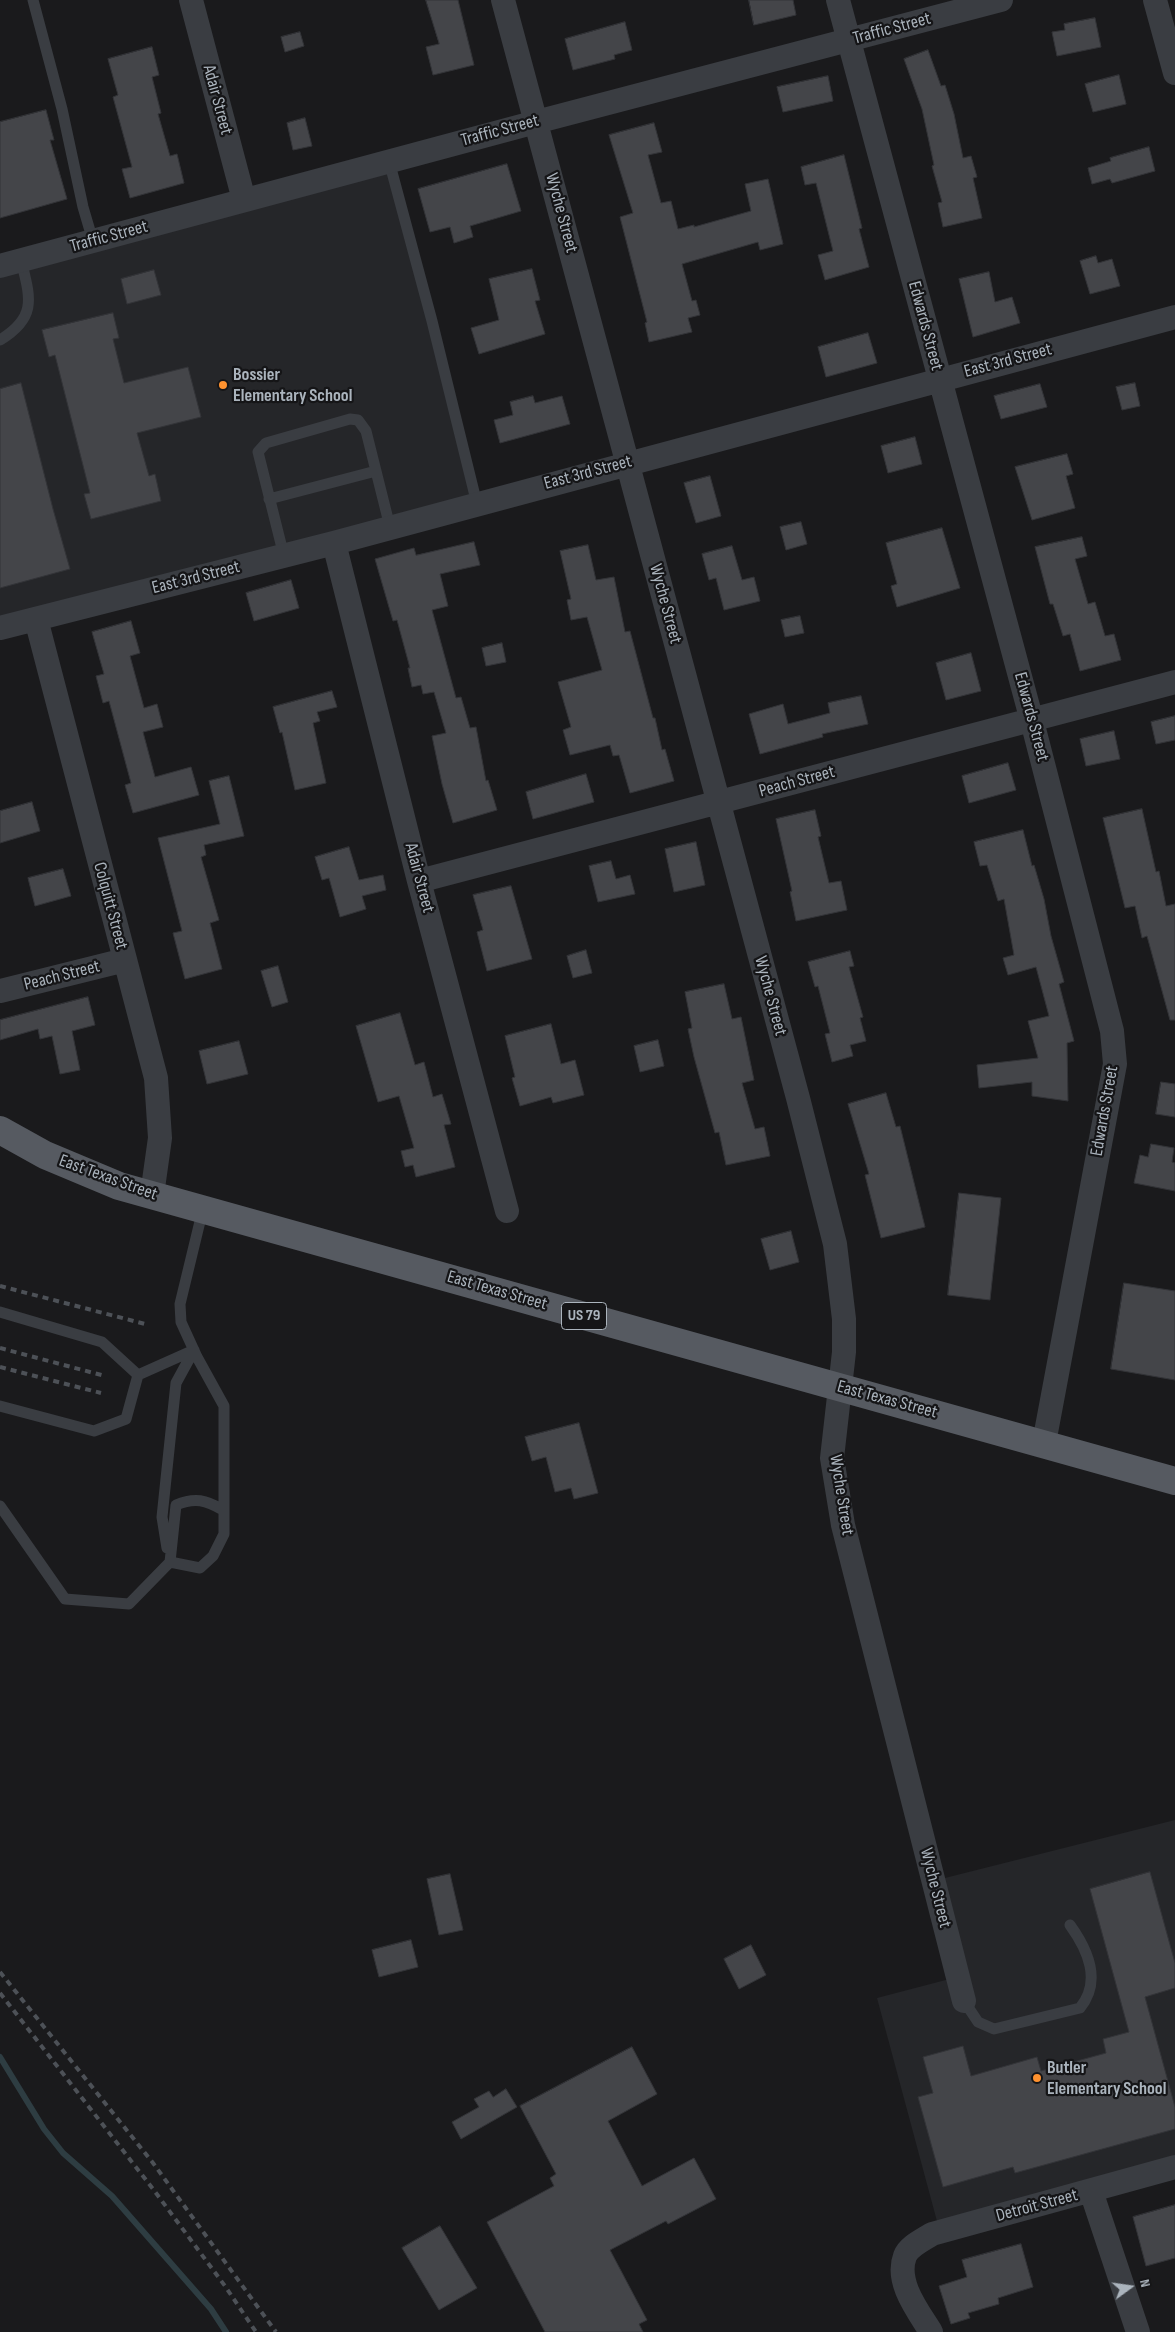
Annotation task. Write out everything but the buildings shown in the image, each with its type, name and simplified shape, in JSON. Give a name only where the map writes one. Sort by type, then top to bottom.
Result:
[{"type":"main road","name":"East Texas Street","points":[[0,1130],[82,1172],[152,1195],[1175,1481]]},
{"type":"street","name":"Adair Street","points":[[191,0],[244,200]]},
{"type":"street","name":"Wyche Street","points":[[503,0],[798,1098],[835,1244],[844,1319],[840,1387],[832,1458],[843,1525],[964,2001]]},
{"type":"street","name":"Edwards Street","points":[[838,0],[1032,721],[1112,1031],[1115,1064],[1044,1443]]},
{"type":"street","name":"Traffic Street","points":[[11,263],[388,161],[1001,0]]},
{"type":"street","points":[[1155,0],[1175,73]]},
{"type":"street","name":"East 3rd Street","points":[[0,628],[334,543],[628,462],[1175,317]]},
{"type":"street","name":"Adair Street","points":[[334,543],[419,881],[508,1212]]},
{"type":"street","name":"Colquitt Street","points":[[36,619],[156,1078],[160,1138],[152,1195]]},
{"type":"street","name":"Peach Street","points":[[419,881],[1175,682]]},
{"type":"street","name":"Peach Street","points":[[0,992],[125,960]]},
{"type":"street","name":"Detroit Street","points":[[931,2332],[906,2290],[903,2273],[905,2256],[916,2244],[932,2234],[1175,2167]]},
{"type":"street","points":[[1091,2191],[1138,2332]]},
{"type":"lane","points":[[33,0],[62,109],[83,207],[93,241]]},
{"type":"lane","points":[[388,161],[432,320],[477,504]]},
{"type":"lane","points":[[0,340],[18,324],[27,312],[31,302],[11,263]]},
{"type":"lane","points":[[284,556],[258,452],[266,443],[350,419],[358,420],[362,423],[390,528]]},
{"type":"lane","points":[[269,499],[376,471]]},
{"type":"lane","points":[[170,1562],[200,1568],[213,1556],[224,1534],[224,1406],[181,1322],[180,1304],[203,1209]]},
{"type":"lane","points":[[0,1312],[102,1342],[138,1375]]},
{"type":"lane","points":[[138,1375],[194,1350]]},
{"type":"lane","points":[[170,1562],[162,1517],[176,1383],[194,1350]]},
{"type":"lane","points":[[0,1406],[94,1431],[126,1419],[138,1375]]},
{"type":"lane","points":[[0,1506],[65,1599],[129,1604],[170,1562],[176,1506],[189,1500],[207,1501],[223,1510]]},
{"type":"lane","points":[[964,2001],[978,2022],[994,2029],[1080,2008],[1088,1998],[1091,1984],[1091,1966],[1083,1942],[1070,1925]]},
{"type":"shaded area","name":"Bossier Elementary School","points":[[389,161],[477,504],[0,628],[0,267]]},
{"type":"shaded area","name":"Butler Elementary School","points":[[1175,1820],[1175,2158],[938,2225],[877,1998],[961,1976],[937,1880]]},
{"type":"waterway","points":[[0,2057],[44,2129],[63,2153],[112,2196],[211,2309],[226,2332]]},
{"type":"railway","points":[[0,1286],[149,1325]]},
{"type":"railway","points":[[0,1348],[105,1376]]},
{"type":"railway","points":[[0,1367],[101,1393]]},
{"type":"railway","points":[[0,1972],[153,2163],[276,2332]]},
{"type":"railway","points":[[0,1993],[153,2189],[225,2286],[256,2332]]},
{"type":"place","name":"Bossier Elementary School","points":[[223,385]]},
{"type":"place","name":"Butler Elementary School","points":[[1037,2078]]}]
